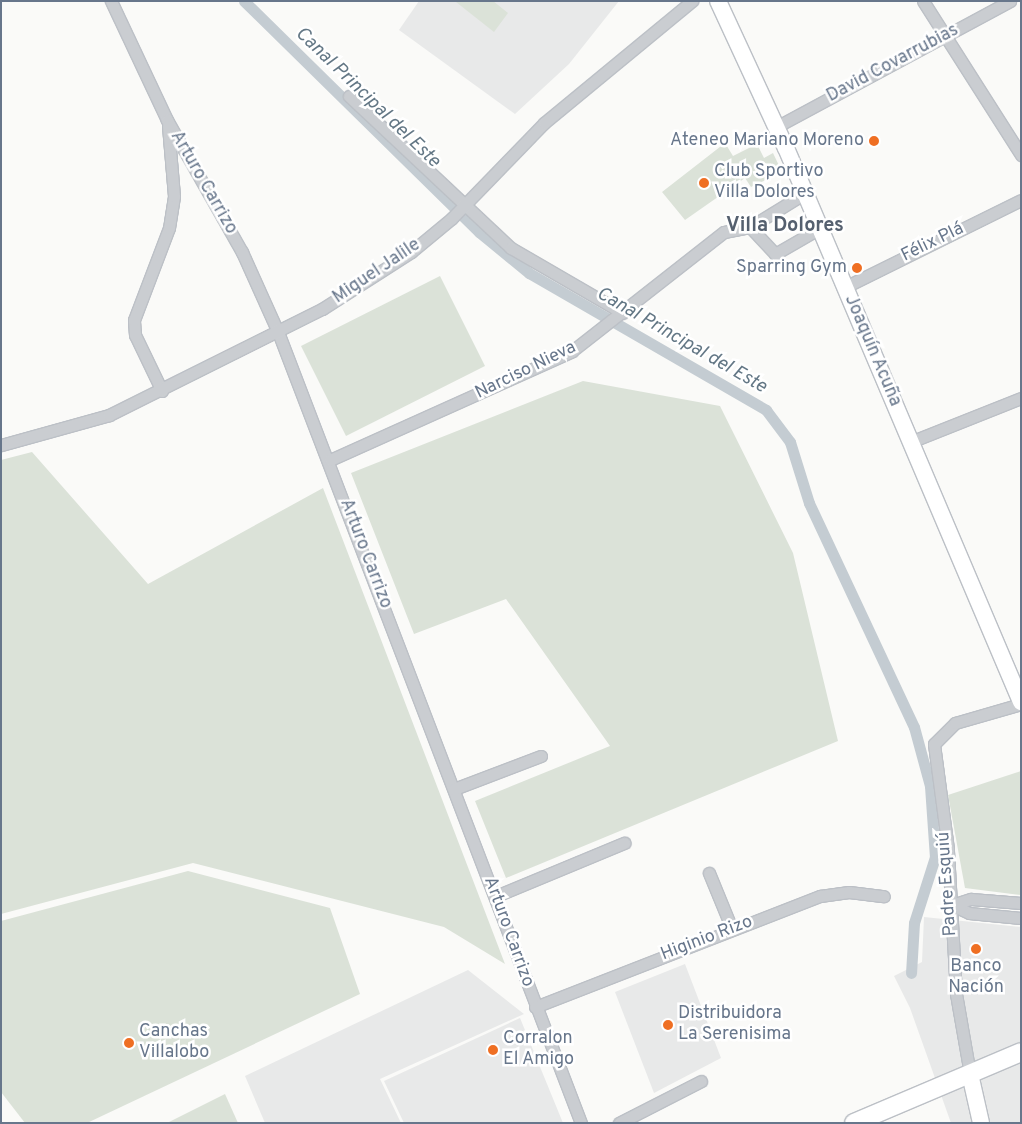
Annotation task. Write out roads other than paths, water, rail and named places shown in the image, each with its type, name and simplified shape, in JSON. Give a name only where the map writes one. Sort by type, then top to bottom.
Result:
[{"type":"main road","points":[[854,1123],[1021,1052]]},
{"type":"street","name":"Arturo Carrizo","points":[[111,1],[167,120],[242,252],[278,332],[330,460],[496,896],[535,1007],[581,1123]]},
{"type":"street","name":"Miguel Jalile","points":[[1,445],[109,415],[162,391],[278,332],[411,252],[452,218],[544,123],[692,1]]},
{"type":"street","name":"Joaquín Acuña","points":[[718,1],[805,193],[1021,703]]},
{"type":"street","points":[[923,1],[1021,155]]},
{"type":"street","name":"David Covarrubias","points":[[776,127],[1010,1]]},
{"type":"street","points":[[350,96],[463,206],[524,258],[623,313]]},
{"type":"street","points":[[162,391],[135,335],[134,320],[169,228],[174,196],[167,120]]},
{"type":"street","name":"Narciso Nieva","points":[[330,460],[572,351],[606,327],[724,232],[750,227],[805,193]]},
{"type":"street","name":"Félix Plá","points":[[844,286],[1021,200]]},
{"type":"street","points":[[750,227],[775,254],[820,228]]},
{"type":"street","points":[[910,442],[1021,398]]},
{"type":"street","name":"Padre Esquiú","points":[[981,1123],[970,1074],[952,956],[952,904],[934,744],[955,723],[1021,703]]},
{"type":"street","points":[[454,789],[541,756]]},
{"type":"street","points":[[496,896],[624,843]]},
{"type":"street","points":[[709,873],[732,929]]},
{"type":"street","name":"Higinio Rizo","points":[[535,1007],[820,896],[848,892],[884,896]]},
{"type":"street","points":[[952,904],[970,899],[1021,903]]},
{"type":"street","points":[[952,904],[969,913],[1021,918]]},
{"type":"street","points":[[619,1123],[701,1080]]},
{"type":"waterway","name":"Canal Principal del Este","points":[[244,1],[479,232],[529,273],[766,410],[790,442],[809,503],[914,727],[930,786],[935,857],[914,923],[911,973]]},
{"type":"place","name":"Ateneo Mariano Moreno","points":[[874,141]]},
{"type":"place","name":"Club Sportivo Villa Dolores","points":[[704,183]]},
{"type":"place","name":"Sparring Gym","points":[[857,268]]},
{"type":"place","name":"Banco Nación","points":[[976,949]]},
{"type":"place","name":"Distribuidora La Serenisima","points":[[668,1025]]},
{"type":"place","name":"Canchas Villalobo","points":[[129,1043]]},
{"type":"place","name":"Corralon El Amigo","points":[[493,1050]]},
{"type":"district","name":"Villa Dolores","points":[[785,226]]}]
